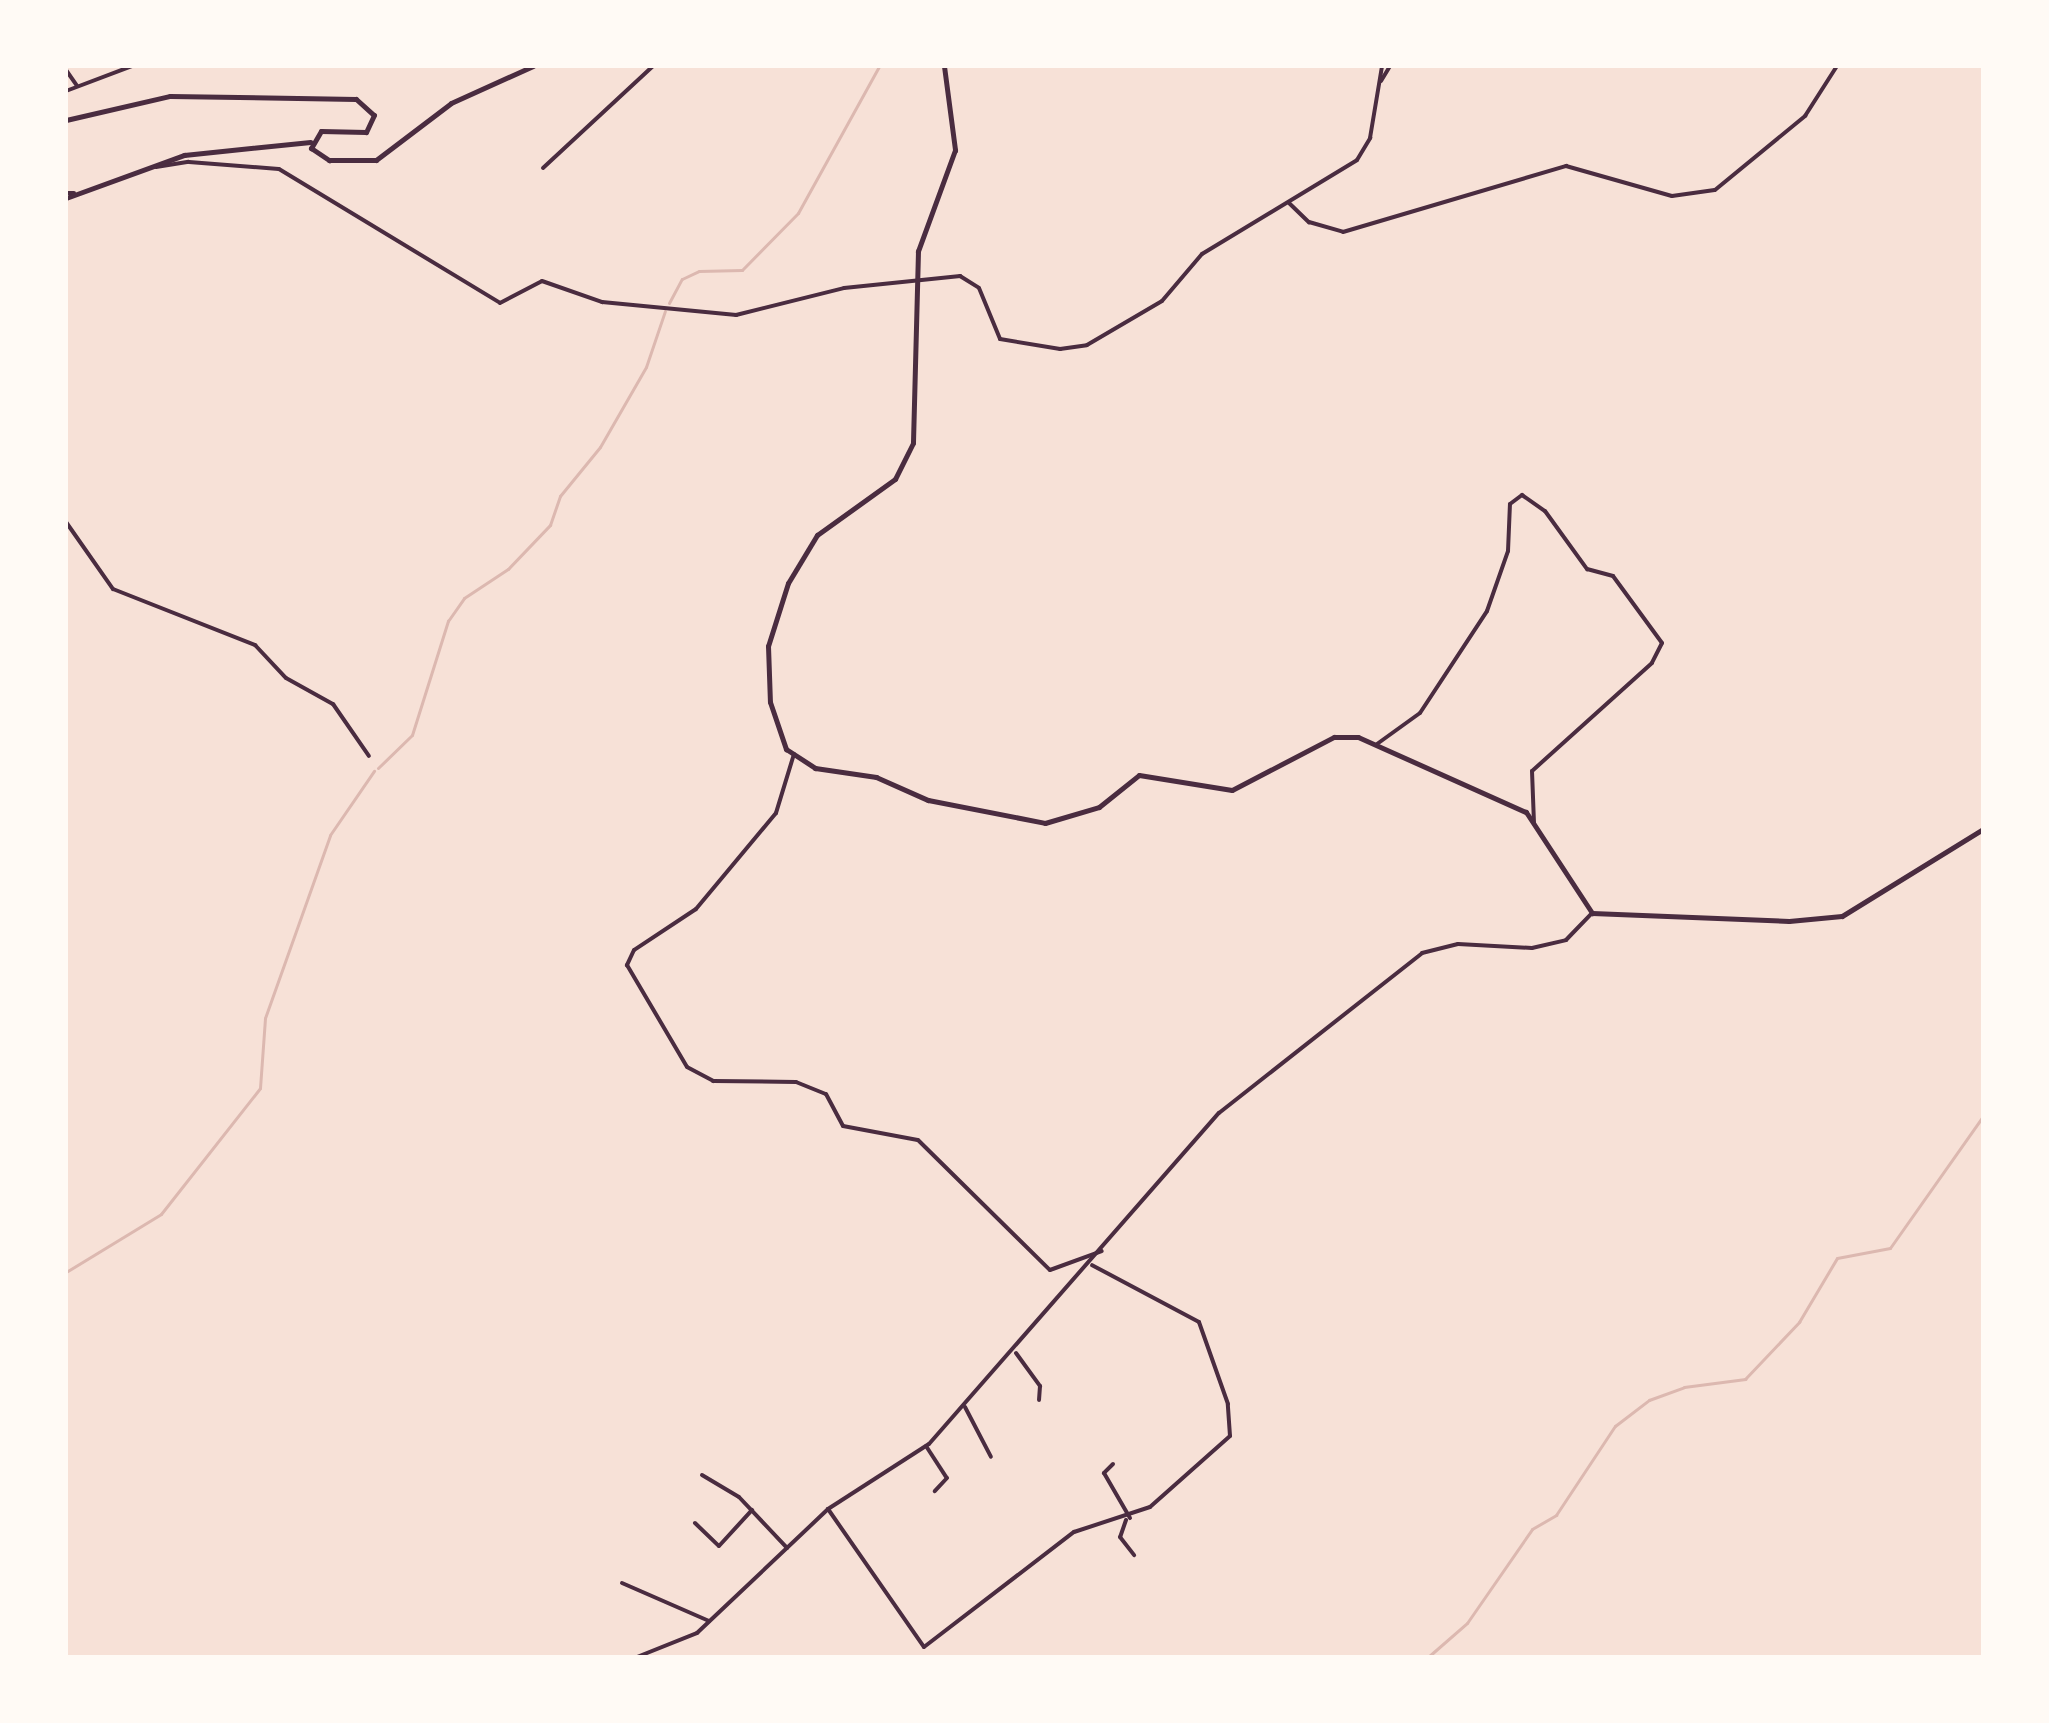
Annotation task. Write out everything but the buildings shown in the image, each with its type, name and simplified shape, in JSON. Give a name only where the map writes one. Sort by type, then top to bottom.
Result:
[{"type":"street","points":[[66,89],[132,66]]},
{"type":"street","points":[[310,142],[329,160],[385,158],[451,103],[533,66]]},
{"type":"street","points":[[543,168],[653,66]]},
{"type":"street","points":[[944,66],[955,150],[914,282],[913,443],[881,494],[808,546],[768,646],[770,702],[794,754],[815,768],[876,777],[928,800],[1045,823],[1099,807],[1139,775],[1232,790],[1256,784],[1334,737],[1377,744],[1506,797],[1534,823],[1592,913]]},
{"type":"street","points":[[154,167],[189,162],[279,169],[500,303],[542,281],[602,302],[736,315],[792,297],[914,282],[969,279],[1008,344],[1087,345],[1162,301],[1202,254],[1357,160],[1370,138],[1382,66]]},
{"type":"street","points":[[1380,83],[1390,66]]},
{"type":"street","points":[[1289,203],[1309,222],[1343,232],[1566,166],[1672,196],[1715,190],[1805,116],[1837,66]]},
{"type":"street","points":[[66,70],[75,87]]},
{"type":"street","points":[[66,120],[170,96],[343,97],[364,103],[374,115],[358,136],[326,130],[310,142],[184,155],[66,195]]},
{"type":"street","points":[[1377,744],[1420,713],[1487,611],[1508,551],[1510,504],[1522,495],[1545,511],[1587,569],[1613,576],[1662,643],[1652,663],[1532,771],[1534,823]]},
{"type":"street","points":[[66,522],[113,589],[255,645],[286,678],[333,704],[369,756]]},
{"type":"street","points":[[794,754],[776,813],[696,909],[634,950],[627,965],[687,1067],[713,1081],[796,1082],[826,1094],[843,1126],[918,1140],[1050,1270],[1103,1251]]},
{"type":"street","points":[[637,1657],[709,1621],[828,1509],[926,1446],[1016,1353],[1219,1113],[1422,953],[1458,944],[1532,948],[1566,940],[1592,913],[1789,921],[1842,916],[1983,829]]},
{"type":"street","points":[[828,1509],[924,1647],[1064,1538],[1128,1518],[1230,1436],[1231,1421],[1199,1322],[1091,1265]]},
{"type":"street","points":[[1016,1353],[1040,1386],[1039,1400]]},
{"type":"street","points":[[965,1407],[991,1457]]},
{"type":"street","points":[[926,1446],[947,1478],[935,1491]]},
{"type":"street","points":[[1113,1464],[1104,1473],[1128,1518]]},
{"type":"street","points":[[702,1475],[752,1510],[787,1548]]},
{"type":"street","points":[[695,1523],[719,1546],[752,1510]]},
{"type":"street","points":[[1128,1518],[1120,1537],[1134,1555]]},
{"type":"street","points":[[622,1583],[709,1621]]},
{"type":"waterway","points":[[669,303],[682,279],[699,271],[742,270],[798,213],[879,66]]},
{"type":"waterway","points":[[378,768],[412,735],[448,621],[464,598],[508,569],[550,525],[560,496],[600,447],[646,367],[665,311]]},
{"type":"waterway","points":[[66,1272],[161,1214],[260,1088],[265,1018],[330,835],[374,771]]},
{"type":"waterway","points":[[1428,1657],[1467,1623],[1532,1529],[1556,1515],[1615,1426],[1649,1400],[1684,1387],[1745,1379],[1799,1322],[1837,1258],[1890,1248],[1983,1116]]}]
